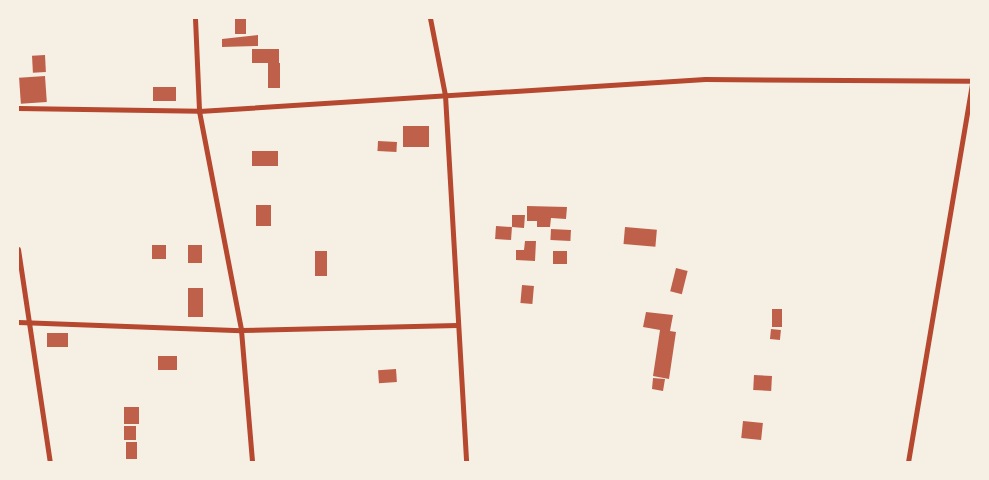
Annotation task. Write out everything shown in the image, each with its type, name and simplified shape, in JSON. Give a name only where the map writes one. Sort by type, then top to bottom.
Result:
[{"type":"street","points":[[195,18],[199,111],[240,330],[252,462]]},
{"type":"street","points":[[430,18],[445,95],[466,462]]},
{"type":"street","points":[[18,108],[199,111],[705,79],[972,83],[908,462]]},
{"type":"street","points":[[18,249],[26,322],[50,462]]},
{"type":"street","points":[[18,322],[240,330],[457,325]]},
{"type":"building","points":[[235,18],[246,18],[246,34],[235,34]]},
{"type":"building","points":[[258,35],[258,46],[222,47],[222,39]]},
{"type":"building","points":[[252,49],[279,49],[279,63],[252,63]]},
{"type":"building","points":[[45,55],[46,72],[33,73],[32,56]]},
{"type":"building","points":[[268,63],[280,63],[280,88],[268,88]]},
{"type":"building","points":[[45,76],[47,102],[21,104],[19,78]]},
{"type":"building","points":[[153,87],[176,87],[176,101],[153,101]]},
{"type":"building","points":[[403,126],[429,126],[429,147],[403,147]]},
{"type":"building","points":[[378,141],[397,142],[396,152],[377,151]]},
{"type":"building","points":[[252,151],[278,151],[278,166],[252,166]]},
{"type":"building","points":[[256,205],[271,205],[271,226],[256,226]]},
{"type":"building","points":[[527,206],[567,207],[566,219],[551,218],[550,227],[537,227],[537,221],[527,221]]},
{"type":"building","points":[[512,215],[525,215],[524,228],[512,227]]},
{"type":"building","points":[[496,226],[512,227],[511,240],[495,239]]},
{"type":"building","points":[[625,227],[657,230],[655,247],[624,244]]},
{"type":"building","points":[[551,229],[571,230],[570,241],[550,240]]},
{"type":"building","points":[[525,241],[536,241],[535,261],[516,260],[516,250],[524,250]]},
{"type":"building","points":[[152,245],[166,245],[166,259],[152,259]]},
{"type":"building","points":[[188,245],[202,245],[202,263],[188,263]]},
{"type":"building","points":[[315,251],[327,251],[327,276],[315,276]]},
{"type":"building","points":[[553,251],[567,251],[567,264],[553,264]]},
{"type":"building","points":[[676,268],[688,271],[682,294],[670,291]]},
{"type":"building","points":[[522,285],[534,286],[532,304],[520,303]]},
{"type":"building","points":[[188,288],[203,288],[203,317],[188,317]]},
{"type":"building","points":[[772,309],[782,309],[782,327],[772,327]]},
{"type":"building","points":[[646,312],[673,315],[670,331],[676,332],[669,379],[653,376],[660,330],[643,327]]},
{"type":"building","points":[[771,329],[781,330],[780,340],[770,339]]},
{"type":"building","points":[[47,333],[68,333],[68,347],[47,347]]},
{"type":"building","points":[[158,356],[177,356],[177,370],[158,370]]},
{"type":"building","points":[[396,369],[397,382],[379,383],[378,370]]},
{"type":"building","points":[[754,375],[772,376],[771,391],[753,390]]},
{"type":"building","points":[[653,378],[665,379],[663,391],[652,389]]},
{"type":"building","points":[[124,407],[139,407],[139,424],[124,424]]},
{"type":"building","points":[[743,421],[763,423],[761,440],[741,438]]},
{"type":"building","points":[[124,426],[136,426],[136,440],[124,440]]},
{"type":"building","points":[[126,442],[137,442],[137,459],[126,459]]}]
